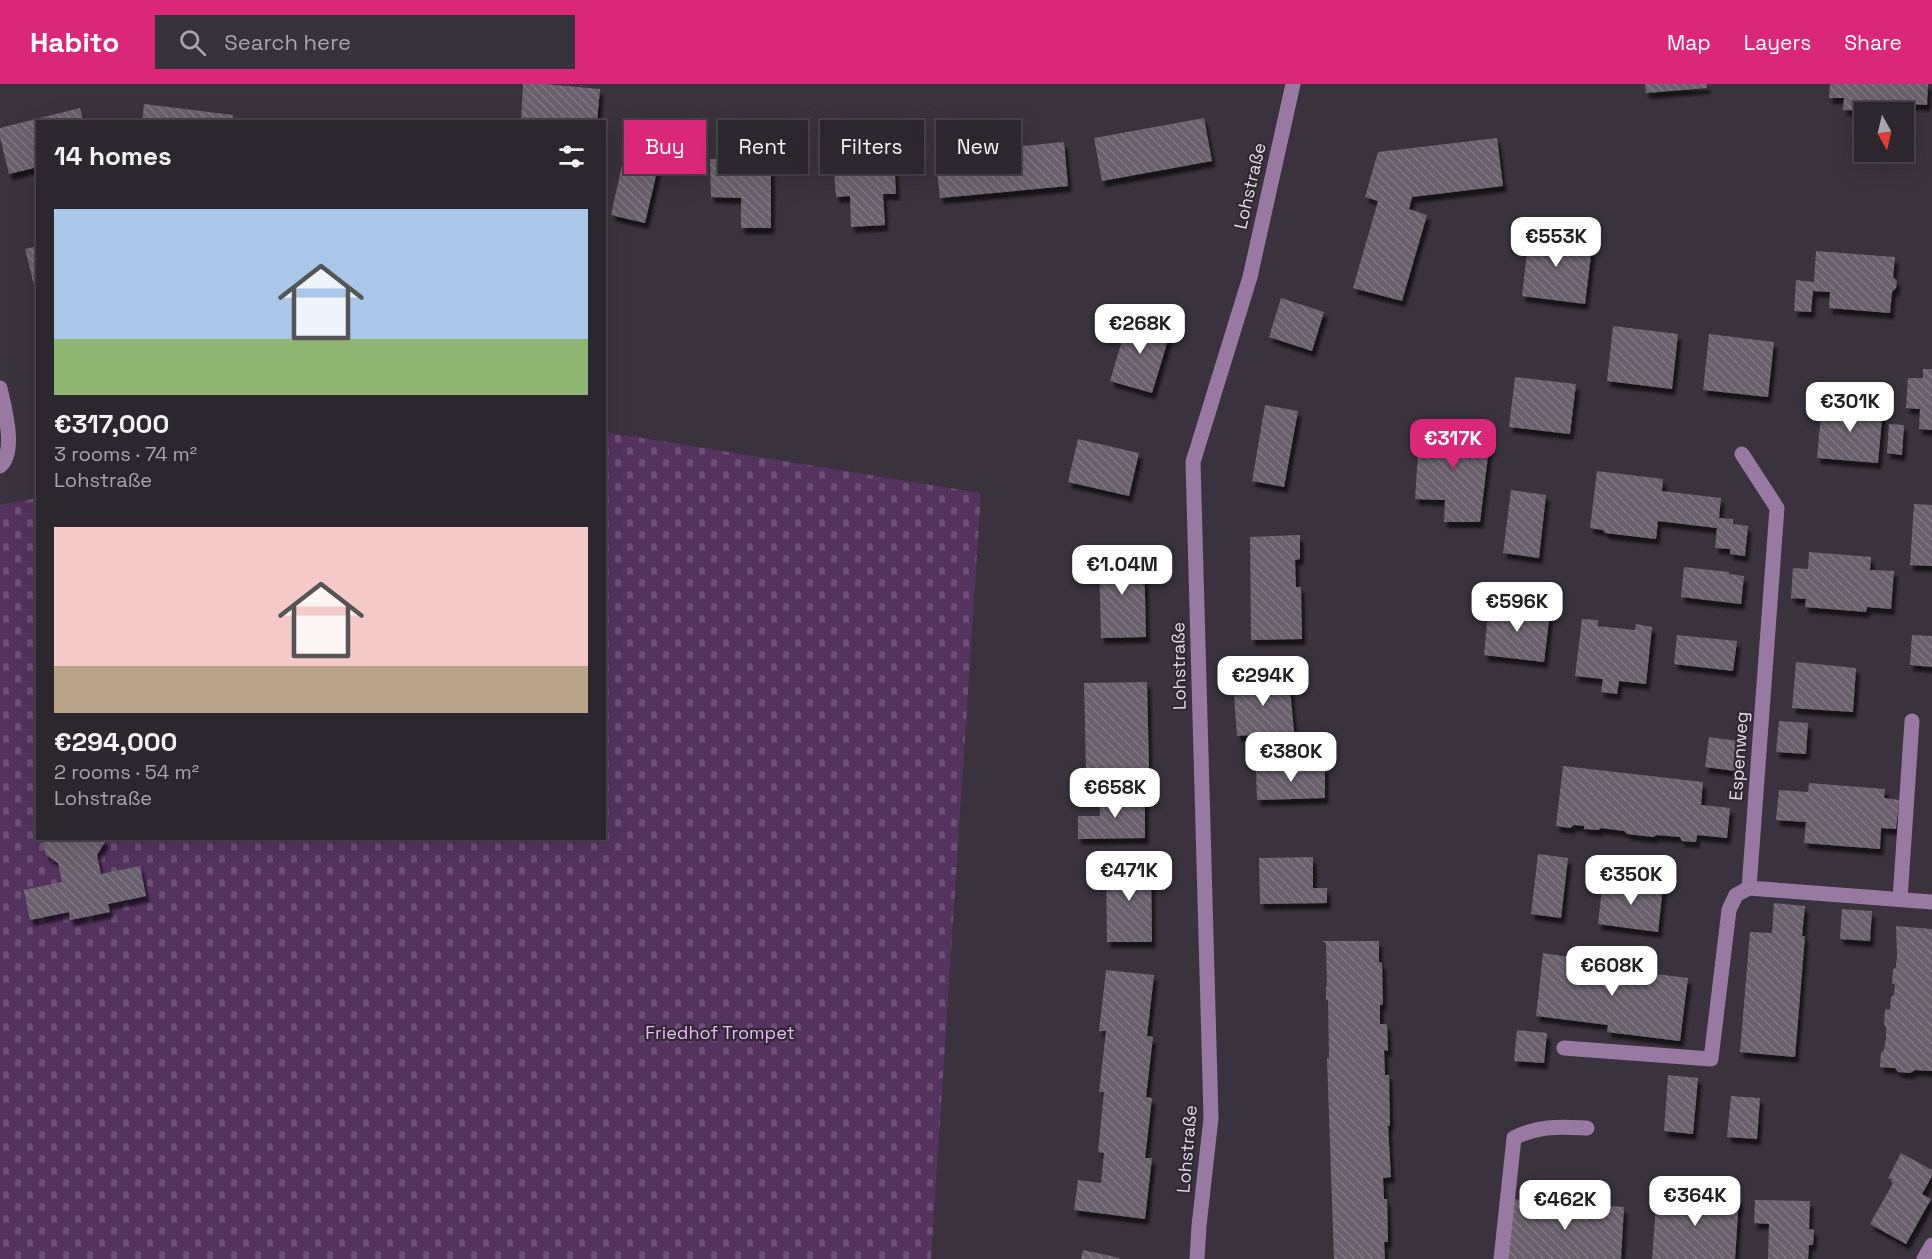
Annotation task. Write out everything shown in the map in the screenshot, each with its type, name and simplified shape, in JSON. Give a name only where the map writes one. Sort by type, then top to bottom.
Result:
[{"type":"street","name":"Lohstraße","points":[[1197,1259],[1211,1118],[1193,462],[1250,277],[1293,84]]},
{"type":"street","points":[[0,388],[9,434],[8,450],[4,463],[0,466]]},
{"type":"street","name":"Espenweg","points":[[1742,454],[1778,508],[1749,888]]},
{"type":"street","points":[[1900,899],[1912,721]]},
{"type":"street","points":[[1564,1048],[1712,1059],[1729,910],[1736,895],[1749,888],[1932,902]]},
{"type":"street","points":[[1501,1259],[1514,1138],[1527,1131],[1551,1126],[1587,1128]]},
{"type":"street","points":[[1924,1259],[1932,1245]]},
{"type":"green space","name":"Friedhof Trompet","points":[[606,432],[981,493],[931,1259],[0,1259],[0,505],[36,498],[36,840],[606,840]]},
{"type":"building","points":[[523,84],[600,89],[597,120],[521,120]]},
{"type":"building","points":[[1645,84],[1707,84],[1707,88],[1646,93]]},
{"type":"building","points":[[1830,84],[1928,84],[1927,105],[1914,104],[1914,102],[1854,102],[1854,110],[1843,110],[1844,98],[1829,98]]},
{"type":"building","points":[[144,104],[233,115],[233,120],[142,120]]},
{"type":"building","points":[[80,108],[83,120],[36,120],[36,167],[9,174],[0,128]]},
{"type":"building","points":[[1204,118],[1212,161],[1102,181],[1094,138]]},
{"type":"building","points":[[1497,138],[1503,186],[1412,197],[1409,209],[1427,215],[1402,301],[1353,288],[1378,201],[1365,197],[1378,152]]},
{"type":"building","points":[[1064,142],[1068,186],[940,198],[937,174],[1021,174],[1021,146]]},
{"type":"building","points":[[624,156],[624,174],[656,174],[645,223],[611,215]]},
{"type":"building","points":[[710,159],[718,159],[718,174],[771,174],[771,228],[741,228],[741,198],[711,197]]},
{"type":"building","points":[[834,174],[895,174],[896,194],[883,194],[885,225],[851,227],[850,196],[836,197]]},
{"type":"building","points":[[1530,227],[1559,230],[1558,242],[1592,247],[1585,304],[1522,296]]},
{"type":"building","points":[[36,246],[36,293],[25,249]]},
{"type":"building","points":[[1816,251],[1895,257],[1893,277],[1897,281],[1896,288],[1892,292],[1890,313],[1829,308],[1830,292],[1813,291],[1811,312],[1794,311],[1796,280],[1814,282]]},
{"type":"building","points":[[1281,298],[1324,312],[1312,351],[1269,337]]},
{"type":"building","points":[[1129,317],[1171,330],[1152,393],[1110,381]]},
{"type":"building","points":[[1613,326],[1678,334],[1672,389],[1607,381]]},
{"type":"building","points":[[1709,334],[1774,342],[1768,397],[1703,390]]},
{"type":"building","points":[[1923,369],[1932,369],[1932,430],[1919,429],[1920,409],[1906,408],[1908,378],[1923,378]]},
{"type":"building","points":[[1515,377],[1576,384],[1570,434],[1509,427]]},
{"type":"building","points":[[1822,403],[1883,408],[1878,463],[1817,458]]},
{"type":"building","points":[[1265,405],[1298,411],[1284,487],[1252,481]]},
{"type":"building","points":[[1889,424],[1904,425],[1902,455],[1887,453]]},
{"type":"building","points":[[1420,425],[1491,431],[1480,522],[1444,522],[1445,500],[1415,499]]},
{"type":"building","points":[[1078,439],[1139,453],[1129,496],[1068,482]]},
{"type":"building","points":[[1597,471],[1663,479],[1662,491],[1721,498],[1719,518],[1733,519],[1733,524],[1748,526],[1745,556],[1730,554],[1730,549],[1715,548],[1717,528],[1658,521],[1656,539],[1605,533],[1603,530],[1590,528]]},
{"type":"building","points":[[1511,490],[1546,495],[1539,558],[1503,553]]},
{"type":"building","points":[[1914,504],[1932,505],[1932,566],[1910,565]]},
{"type":"building","points":[[1300,535],[1300,559],[1295,560],[1296,587],[1301,587],[1302,639],[1251,640],[1250,537]]},
{"type":"building","points":[[1809,552],[1871,557],[1870,570],[1894,571],[1891,609],[1867,607],[1866,612],[1805,607],[1806,599],[1791,598],[1793,568],[1808,569]]},
{"type":"building","points":[[1144,555],[1146,637],[1101,638],[1099,556]]},
{"type":"building","points":[[1684,567],[1744,576],[1741,604],[1681,597]]},
{"type":"building","points":[[1489,605],[1550,612],[1544,662],[1484,655]]},
{"type":"building","points":[[1582,619],[1598,620],[1598,626],[1635,630],[1636,624],[1652,627],[1646,684],[1619,681],[1617,694],[1601,692],[1603,679],[1575,676]]},
{"type":"building","points":[[1677,635],[1737,641],[1733,671],[1674,664]]},
{"type":"building","points":[[1912,635],[1932,636],[1932,667],[1910,665]]},
{"type":"building","points":[[1796,662],[1856,668],[1853,712],[1792,708]]},
{"type":"building","points":[[1289,677],[1294,732],[1237,736],[1233,681]]},
{"type":"building","points":[[1147,682],[1149,768],[1086,769],[1084,683]]},
{"type":"building","points":[[1779,721],[1808,723],[1806,754],[1776,752]]},
{"type":"building","points":[[1709,737],[1738,741],[1735,771],[1705,767]]},
{"type":"building","points":[[1563,766],[1703,782],[1701,805],[1730,808],[1727,838],[1697,835],[1696,842],[1682,841],[1680,837],[1657,835],[1653,837],[1601,828],[1598,830],[1584,829],[1584,826],[1574,825],[1570,828],[1556,826]]},
{"type":"building","points":[[1325,767],[1325,798],[1257,800],[1256,769]]},
{"type":"building","points":[[1809,783],[1885,789],[1884,798],[1899,800],[1896,829],[1881,828],[1880,849],[1804,843],[1806,822],[1776,820],[1779,790],[1808,792]]},
{"type":"building","points":[[1145,796],[1145,838],[1078,839],[1078,816],[1100,816],[1099,797]]},
{"type":"building","points":[[42,840],[104,840],[97,855],[101,874],[140,866],[146,896],[108,904],[110,912],[70,920],[69,912],[30,920],[24,890],[62,882],[58,863],[46,855]]},
{"type":"building","points":[[1538,854],[1568,858],[1561,918],[1531,914]]},
{"type":"building","points":[[1313,857],[1313,888],[1327,888],[1327,903],[1260,904],[1259,858]]},
{"type":"building","points":[[1106,862],[1151,862],[1152,942],[1107,942]]},
{"type":"building","points":[[1603,880],[1663,887],[1658,932],[1598,924]]},
{"type":"building","points":[[1774,903],[1805,906],[1802,936],[1805,936],[1795,1057],[1740,1052],[1750,932],[1772,933]]},
{"type":"building","points":[[1842,909],[1872,911],[1870,941],[1840,939]]},
{"type":"building","points":[[1896,926],[1932,929],[1932,1071],[1915,1070],[1910,1073],[1898,1072],[1895,1068],[1880,1067],[1881,1053],[1884,1050],[1886,1038],[1885,1009],[1890,1010],[1891,997],[1894,995],[1895,984],[1892,984],[1897,955]]},
{"type":"building","points":[[1322,941],[1379,941],[1383,1004],[1380,1005],[1380,1024],[1387,1024],[1388,1051],[1384,1050],[1385,1075],[1389,1075],[1390,1126],[1388,1126],[1391,1177],[1383,1178],[1384,1199],[1387,1199],[1388,1242],[1384,1242],[1385,1259],[1334,1259],[1327,1058],[1329,1058],[1326,943]]},
{"type":"building","points":[[1543,953],[1582,961],[1585,959],[1617,962],[1616,970],[1648,976],[1656,974],[1688,978],[1680,1041],[1607,1032],[1608,1025],[1536,1016]]},
{"type":"building","points":[[1106,970],[1154,975],[1147,1036],[1153,1037],[1146,1097],[1152,1098],[1145,1158],[1152,1158],[1145,1219],[1074,1210],[1078,1180],[1101,1183],[1104,1153],[1098,1152],[1104,1092],[1099,1092],[1106,1031],[1099,1031]]},
{"type":"building","points":[[1517,1030],[1547,1033],[1544,1063],[1514,1061]]},
{"type":"building","points":[[1668,1075],[1698,1078],[1693,1134],[1664,1131]]},
{"type":"building","points":[[1731,1096],[1760,1098],[1757,1139],[1727,1137]]},
{"type":"building","points":[[1901,1153],[1932,1170],[1932,1176],[1922,1194],[1931,1199],[1906,1244],[1870,1224],[1893,1183],[1888,1178]]},
{"type":"building","points":[[1657,1191],[1739,1197],[1735,1259],[1652,1259]]},
{"type":"building","points":[[1512,1199],[1624,1207],[1621,1259],[1508,1259]]},
{"type":"building","points":[[1755,1200],[1810,1201],[1809,1229],[1814,1230],[1813,1245],[1809,1245],[1808,1259],[1768,1259],[1769,1224],[1754,1223]]},
{"type":"building","points":[[1083,1250],[1120,1258],[1081,1259]]}]
